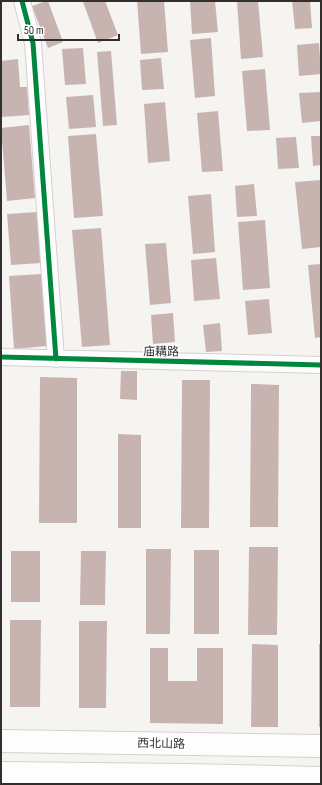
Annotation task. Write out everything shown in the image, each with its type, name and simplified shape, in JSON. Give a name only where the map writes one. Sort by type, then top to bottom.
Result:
[{"type":"main road","name":"西北山路","points":[[1,741],[321,746]]},
{"type":"main road","points":[[1,773],[187,779],[321,778]]},
{"type":"street","points":[[22,1],[33,43],[56,359]]},
{"type":"street","name":"庙耩路","points":[[1,357],[321,365]]},
{"type":"building","points":[[48,1],[63,42],[48,48],[32,6]]},
{"type":"building","points":[[105,1],[118,35],[98,43],[83,2]]},
{"type":"building","points":[[137,1],[164,1],[168,52],[141,54]]},
{"type":"building","points":[[190,1],[215,1],[218,32],[192,34]]},
{"type":"building","points":[[237,1],[258,1],[263,57],[241,59]]},
{"type":"building","points":[[292,1],[310,1],[312,28],[295,29]]},
{"type":"building","points":[[211,38],[215,96],[195,98],[190,40]]},
{"type":"building","points":[[319,43],[321,74],[299,76],[297,45]]},
{"type":"building","points":[[83,48],[86,84],[65,85],[62,49]]},
{"type":"building","points":[[111,51],[117,125],[103,126],[97,52]]},
{"type":"building","points":[[161,58],[164,89],[142,90],[140,60]]},
{"type":"building","points":[[18,59],[20,87],[27,87],[29,115],[2,117],[1,61]]},
{"type":"building","points":[[265,69],[270,130],[247,131],[242,71]]},
{"type":"building","points":[[321,92],[321,121],[302,123],[299,93]]},
{"type":"building","points":[[93,95],[96,127],[69,129],[66,97]]},
{"type":"building","points":[[165,102],[170,161],[148,163],[144,104]]},
{"type":"building","points":[[218,111],[223,171],[202,172],[197,113]]},
{"type":"building","points":[[29,125],[35,198],[7,201],[1,128]]},
{"type":"building","points":[[96,134],[103,216],[74,218],[68,136]]},
{"type":"building","points":[[311,136],[321,136],[321,165],[313,166]]},
{"type":"building","points":[[296,137],[299,168],[278,169],[276,138]]},
{"type":"building","points":[[321,180],[321,247],[302,249],[295,182]]},
{"type":"building","points":[[254,184],[257,216],[237,217],[235,186]]},
{"type":"building","points":[[211,194],[215,252],[193,254],[188,196]]},
{"type":"building","points":[[37,212],[41,263],[11,265],[7,214]]},
{"type":"building","points":[[265,220],[270,288],[243,290],[238,222]]},
{"type":"building","points":[[101,228],[110,345],[82,347],[72,230]]},
{"type":"building","points":[[166,243],[171,303],[150,305],[145,244]]},
{"type":"building","points":[[216,258],[220,299],[194,301],[191,260]]},
{"type":"building","points":[[321,264],[321,337],[315,338],[308,265]]},
{"type":"building","points":[[41,274],[47,346],[14,349],[9,276]]},
{"type":"building","points":[[269,299],[272,333],[248,335],[245,301]]},
{"type":"building","points":[[173,313],[175,342],[153,344],[151,315]]},
{"type":"building","points":[[220,323],[222,351],[206,352],[203,325]]},
{"type":"building","points":[[121,371],[137,371],[137,400],[120,399]]},
{"type":"building","points":[[40,377],[77,378],[77,523],[39,523]]},
{"type":"building","points":[[182,380],[210,380],[209,528],[181,528]]},
{"type":"building","points":[[251,384],[279,385],[278,527],[250,527]]},
{"type":"building","points":[[118,434],[141,435],[141,528],[118,528]]},
{"type":"building","points":[[249,547],[278,547],[277,635],[248,635]]},
{"type":"building","points":[[146,549],[171,549],[170,634],[146,634]]},
{"type":"building","points":[[194,550],[219,550],[219,634],[194,634]]},
{"type":"building","points":[[11,551],[40,551],[40,602],[11,602]]},
{"type":"building","points":[[81,551],[106,551],[105,605],[80,605]]},
{"type":"building","points":[[10,620],[41,620],[40,707],[10,707]]},
{"type":"building","points":[[79,621],[107,621],[106,708],[79,708]]},
{"type":"building","points":[[252,644],[278,645],[278,727],[251,727]]},
{"type":"building","points":[[319,644],[321,644],[321,727],[319,727]]},
{"type":"building","points":[[150,648],[168,648],[168,681],[197,681],[197,648],[223,648],[223,724],[150,723]]},
{"type":"cycle path","points":[[22,1],[33,43],[56,359]]},
{"type":"cycle path","points":[[1,357],[321,365]]}]
